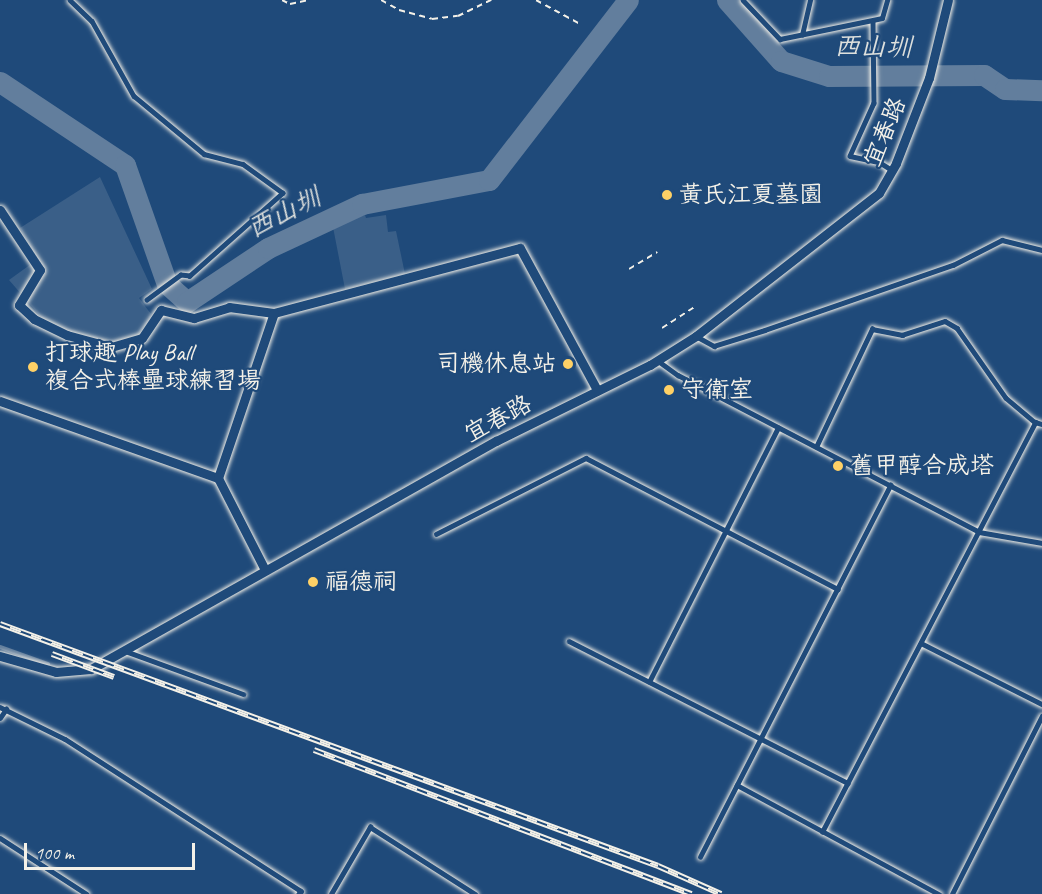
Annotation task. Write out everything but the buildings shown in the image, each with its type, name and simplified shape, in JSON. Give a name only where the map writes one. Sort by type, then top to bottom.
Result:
[{"type":"street","name":"宜春路","points":[[0,656],[56,672],[74,673],[91,669],[496,441],[657,360],[696,336],[879,193],[892,170],[928,78],[948,0]]},
{"type":"street","points":[[0,210],[40,270],[19,305],[34,319],[88,343],[127,345],[142,338],[161,310],[194,318],[229,307],[274,313],[520,248],[597,390]]},
{"type":"street","points":[[218,478],[274,313]]},
{"type":"street","points":[[0,401],[218,478],[265,570]]},
{"type":"lane","points":[[70,0],[92,21],[134,96],[204,154],[243,164],[283,193],[190,276],[181,275],[147,300]]},
{"type":"lane","points":[[743,0],[780,39],[882,18],[887,0]]},
{"type":"lane","points":[[802,34],[810,0]]},
{"type":"lane","points":[[873,21],[874,103],[850,156],[879,162],[892,170]]},
{"type":"lane","points":[[696,336],[714,346],[953,265],[1002,240],[1042,250]]},
{"type":"lane","points":[[816,447],[872,329],[902,335],[945,321],[957,328],[1006,398],[1035,422],[1042,424]]},
{"type":"lane","points":[[657,360],[678,375],[979,532],[1042,543]]},
{"type":"lane","points":[[822,832],[1035,422]]},
{"type":"lane","points":[[649,682],[778,428]]},
{"type":"lane","points":[[436,534],[586,458],[838,589]]},
{"type":"lane","points":[[700,857],[890,485]]},
{"type":"lane","points":[[569,641],[848,783]]},
{"type":"lane","points":[[921,643],[1042,704]]},
{"type":"lane","points":[[123,650],[243,694]]},
{"type":"lane","points":[[0,718],[3,708],[65,739],[301,891],[299,894]]},
{"type":"lane","points":[[952,894],[1042,716]]},
{"type":"lane","points":[[737,785],[939,894]]},
{"type":"lane","points":[[331,894],[370,827],[475,894]]},
{"type":"lane","points":[[0,838],[87,894]]},
{"type":"path","points":[[282,0],[290,4],[309,0]]},
{"type":"path","points":[[381,0],[399,10],[432,19],[458,16],[491,0]]},
{"type":"path","points":[[536,0],[580,24]]},
{"type":"path","points":[[629,269],[657,252]]},
{"type":"path","points":[[662,328],[696,306]]},
{"type":"shaded area","points":[[100,177],[152,289],[139,298],[151,314],[149,320],[135,338],[123,342],[105,343],[78,337],[42,318],[9,280],[38,259],[20,228]]},
{"type":"shaded area","points":[[365,215],[366,218],[386,215],[388,232],[396,231],[405,274],[345,289],[332,222]]},
{"type":"waterway","name":"西山圳","points":[[0,82],[125,165],[167,284],[187,302],[268,248],[362,204],[489,180],[628,0]]},
{"type":"waterway","name":"西山圳","points":[[727,0],[781,61],[829,76],[984,75],[1005,89],[1042,90]]},
{"type":"waterway","points":[[0,647],[48,664]]},
{"type":"railway","points":[[0,624],[658,866],[721,894]]},
{"type":"railway","points":[[52,654],[114,677]]},
{"type":"railway","points":[[314,750],[692,894]]},
{"type":"place","name":"黃氏江夏墓園","points":[[667,195]]},
{"type":"place","name":"司機休息站","points":[[568,364]]},
{"type":"place","name":"打球趣 Play Ball 複合式棒壘球練習場","points":[[33,367]]},
{"type":"place","name":"守衛室","points":[[669,390]]},
{"type":"place","name":"舊甲醇合成塔","points":[[838,466]]},
{"type":"place","name":"福德祠","points":[[313,582]]}]
